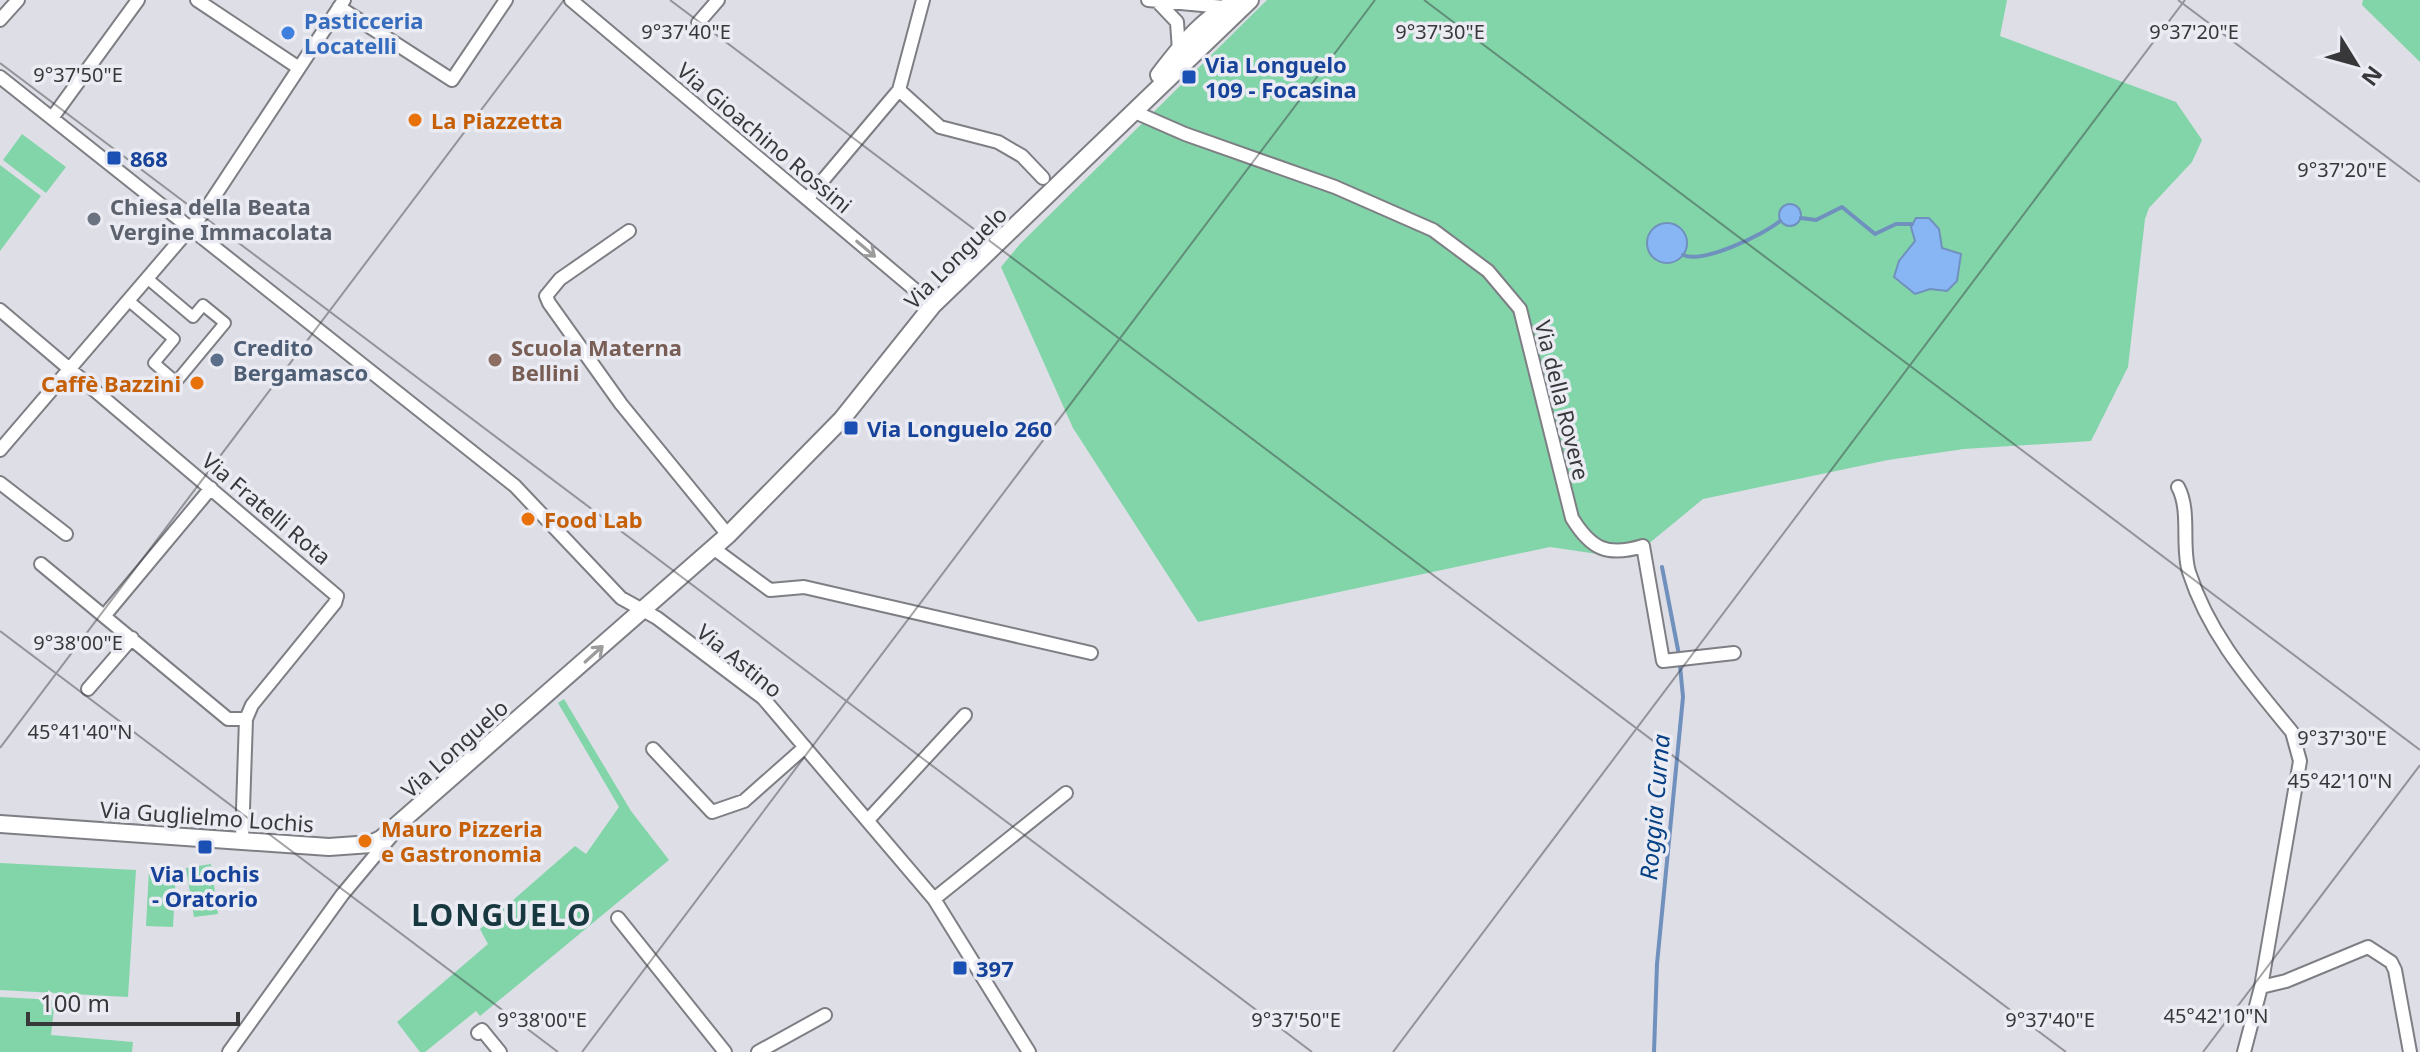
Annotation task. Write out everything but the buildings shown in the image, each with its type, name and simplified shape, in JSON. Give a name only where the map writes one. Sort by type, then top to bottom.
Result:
[{"type":"street","points":[[0,20],[18,0]]},
{"type":"street","points":[[52,118],[138,0]]},
{"type":"street","points":[[197,0],[296,66]]},
{"type":"street","points":[[0,450],[191,228],[238,161],[296,66],[341,4],[452,80],[506,0]]},
{"type":"street","name":"Via Gioachino Rossini","points":[[571,0],[933,305]]},
{"type":"street","points":[[698,23],[718,0]]},
{"type":"street","points":[[808,198],[899,90],[923,0]]},
{"type":"street","name":"Via Longuelo","points":[[1103,144],[1180,47],[1224,7],[1241,0]]},
{"type":"street","name":"Via Longuelo","points":[[229,1052],[342,895],[404,822],[728,535],[874,382],[933,305],[1137,113],[1250,0]]},
{"type":"street","points":[[1153,1],[1224,7]]},
{"type":"street","points":[[1153,1],[1177,22],[1180,47],[1177,61],[1159,88]]},
{"type":"street","name":"Via Astino","points":[[0,77],[515,486],[621,598],[644,610],[763,698],[934,899],[1029,1052]]},
{"type":"street","points":[[899,90],[940,127],[998,142],[1022,156],[1043,178]]},
{"type":"street","name":"Via della Rovere","points":[[1137,113],[1185,134],[1335,187],[1433,230],[1488,271],[1520,309],[1572,518],[1586,540],[1606,551],[1624,552],[1643,546],[1663,661],[1734,653]]},
{"type":"street","points":[[629,231],[560,279],[546,296],[621,404],[728,535]]},
{"type":"street","points":[[129,301],[174,339],[154,363],[176,382],[225,323],[203,305],[193,317],[148,279]]},
{"type":"street","name":"Via Fratelli Rota","points":[[0,310],[337,596],[335,603],[252,705],[246,719]]},
{"type":"street","points":[[0,483],[66,534]]},
{"type":"street","points":[[2178,487],[2183,495],[2186,558],[2207,616],[2229,656],[2292,732],[2300,761],[2261,987],[2244,1052]]},
{"type":"street","points":[[105,615],[211,488]]},
{"type":"street","points":[[713,548],[770,590],[804,587],[1091,653]]},
{"type":"street","points":[[41,564],[228,719],[246,719],[242,839]]},
{"type":"street","points":[[88,689],[132,638]]},
{"type":"street","points":[[868,820],[965,715]]},
{"type":"street","points":[[653,749],[712,812],[744,801],[805,747]]},
{"type":"street","points":[[934,899],[1066,793]]},
{"type":"street","name":"Via Guglielmo Lochis","points":[[0,824],[329,847],[371,844],[404,822]]},
{"type":"street","points":[[329,847],[352,853],[358,864],[342,895]]},
{"type":"street","points":[[618,918],[725,1052]]},
{"type":"street","points":[[2261,987],[2286,981],[2368,947],[2391,962],[2395,970],[2410,1052]]},
{"type":"street","points":[[758,1052],[825,1015]]},
{"type":"street","points":[[480,1031],[500,1052]]},
{"type":"green space","points":[[1267,0],[2007,0],[2000,36],[2176,102],[2202,140],[2192,162],[2149,208],[2145,219],[2128,367],[2091,441],[1964,449],[1888,460],[1703,499],[1641,550],[1611,556],[1550,547],[1198,622],[1073,428],[1001,267],[1020,244]]},
{"type":"green space","points":[[2363,0],[2420,0],[2420,62],[2362,5]]},
{"type":"green space","points":[[22,134],[66,167],[46,193],[3,160]]},
{"type":"green space","points":[[0,165],[41,196],[0,251]]},
{"type":"green space","points":[[564,699],[631,811],[669,860],[480,1016],[476,1011],[425,1052],[420,1052],[397,1022],[488,944],[480,929],[575,846],[586,854],[619,807],[558,703]]},
{"type":"green space","points":[[0,863],[136,870],[128,997],[0,990]]},
{"type":"green space","points":[[211,864],[218,914],[194,917],[186,868]]},
{"type":"green space","points":[[149,870],[176,871],[173,927],[146,926]]},
{"type":"green space","points":[[0,997],[55,1000],[51,1035],[133,1042],[132,1052],[0,1052]]},
{"type":"water","points":[[1790,204],[1798,207],[1801,215],[1798,223],[1790,226],[1782,223],[1779,215],[1782,207]]},
{"type":"water","points":[[1916,218],[1929,218],[1939,229],[1942,248],[1961,254],[1957,281],[1947,291],[1930,289],[1915,294],[1894,277],[1899,261],[1915,241],[1911,227]]},
{"type":"water","points":[[1667,223],[1681,229],[1687,243],[1681,257],[1667,263],[1653,257],[1647,243],[1653,229]]},
{"type":"waterway","points":[[1801,218],[1816,220],[1842,207],[1875,234],[1896,224],[1912,224]]},
{"type":"waterway","points":[[1683,255],[1692,257],[1718,252],[1780,221]]},
{"type":"waterway","name":"Roggia Curna","points":[[1654,1052],[1657,964],[1683,697],[1679,655],[1662,567]]},
{"type":"place","name":"Pasticceria Locatelli","points":[[288,33]]},
{"type":"place","name":"Via Longuelo 109 - Focasina","points":[[1189,77]]},
{"type":"place","name":"La Piazzetta","points":[[415,120]]},
{"type":"place","name":"868","points":[[114,158]]},
{"type":"place","name":"Chiesa della Beata Vergine Immacolata","points":[[94,219]]},
{"type":"place","name":"Credito Bergamasco","points":[[217,360]]},
{"type":"place","name":"Scuola Materna Bellini","points":[[495,360]]},
{"type":"place","name":"Caffè Bazzini","points":[[197,383]]},
{"type":"place","name":"Via Longuelo 260","points":[[851,428]]},
{"type":"place","name":"Food Lab","points":[[528,519]]},
{"type":"place","name":"Mauro Pizzeria e Gastronomia","points":[[365,841]]},
{"type":"place","name":"Via Lochis - Oratorio","points":[[205,847]]},
{"type":"place","name":"397","points":[[960,968]]},
{"type":"district","name":"LONGUELO","points":[[502,914]]}]
